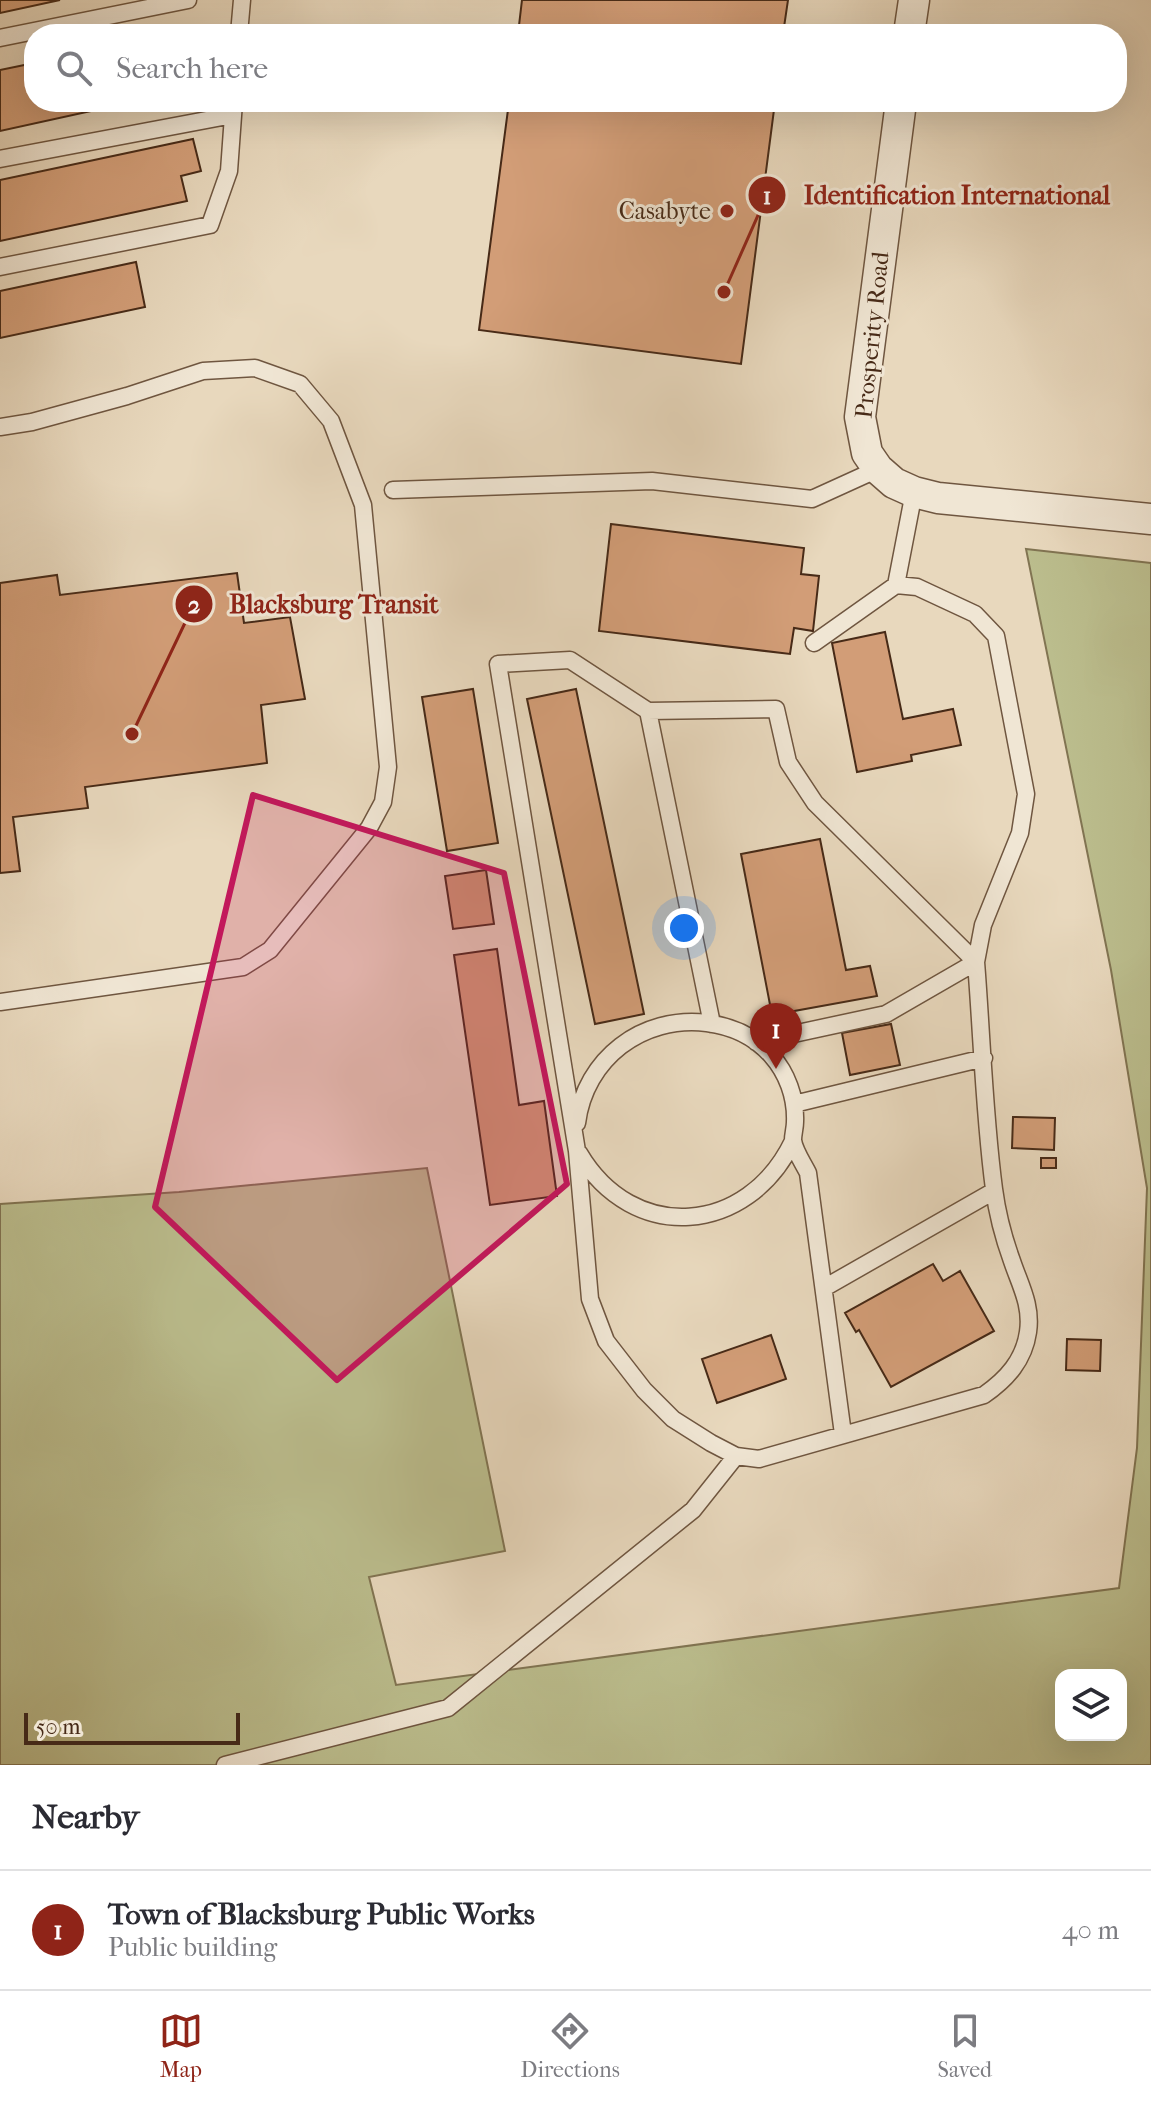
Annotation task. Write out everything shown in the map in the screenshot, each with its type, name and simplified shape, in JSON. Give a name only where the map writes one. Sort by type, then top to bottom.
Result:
[{"type":"street","points":[[910,24],[914,0]]},
{"type":"street","name":"Prosperity Road","points":[[878,469],[867,453],[860,417],[900,112]]},
{"type":"street","points":[[878,469],[894,483],[938,498],[1151,519]]},
{"type":"lane","points":[[69,24],[188,0]]},
{"type":"lane","points":[[240,24],[242,0]]},
{"type":"lane","points":[[0,38],[24,33]]},
{"type":"lane","points":[[0,159],[220,112]]},
{"type":"lane","points":[[0,267],[210,225],[229,171],[234,112]]},
{"type":"lane","points":[[0,427],[32,422],[127,396],[203,371],[255,368],[300,384],[331,421],[363,505],[388,767],[383,802],[369,828],[270,950],[243,967],[0,1002]]},
{"type":"lane","points":[[393,490],[652,481],[812,499],[878,469]]},
{"type":"lane","points":[[896,585],[914,492]]},
{"type":"lane","points":[[814,643],[896,585],[917,587],[975,614],[996,636],[1026,794],[1020,833],[983,925],[976,962],[994,1191],[1011,1259],[1026,1298],[1028,1332],[1018,1363],[1009,1375],[984,1395],[759,1459],[736,1456],[673,1419],[644,1390],[606,1341],[590,1299],[577,1151],[498,664],[570,660],[648,711],[776,709],[788,762],[815,803],[976,962]]},
{"type":"lane","points":[[648,711],[712,1024]]},
{"type":"lane","points":[[756,1042],[886,1014],[976,962]]},
{"type":"lane","points":[[793,1141],[772,1177],[739,1203],[721,1211],[679,1217],[638,1208],[619,1198],[588,1169],[577,1151],[579,1110],[585,1090],[608,1056],[641,1032],[658,1026],[694,1022],[728,1027],[756,1042],[782,1069],[794,1104],[793,1141],[808,1173],[843,1434]]},
{"type":"lane","points":[[794,1104],[984,1058]]},
{"type":"lane","points":[[824,1288],[994,1191]]},
{"type":"lane","points":[[225,1765],[448,1708],[693,1510],[736,1456]]},
{"type":"highlighted area","points":[[253,795],[504,873],[567,1184],[337,1380],[155,1207]]},
{"type":"green space","points":[[1026,549],[1151,563],[1151,1765],[0,1765],[0,1204],[179,1192],[427,1168],[505,1551],[369,1577],[396,1685],[1119,1588],[1137,1448],[1147,1188],[1111,970]]},
{"type":"building","points":[[0,0],[60,0],[0,13]]},
{"type":"building","points":[[522,0],[788,0],[784,24],[519,24]]},
{"type":"building","points":[[24,65],[24,112],[86,112],[0,131],[0,70]]},
{"type":"building","points":[[508,112],[774,112],[741,364],[479,330]]},
{"type":"building","points":[[193,139],[201,171],[181,176],[187,201],[0,241],[0,180]]},
{"type":"building","points":[[136,262],[145,307],[0,338],[0,291]]},
{"type":"building","points":[[611,524],[804,548],[801,574],[819,576],[813,631],[794,628],[790,654],[599,631]]},
{"type":"building","points":[[237,573],[244,623],[290,617],[305,699],[261,705],[267,763],[85,787],[88,808],[13,817],[20,871],[0,873],[0,583],[57,575],[60,595]]},
{"type":"building","points":[[885,632],[903,719],[953,709],[961,745],[911,755],[912,761],[857,772],[832,643]]},
{"type":"building","points":[[473,689],[498,843],[447,851],[422,697]]},
{"type":"building","points":[[576,689],[644,1014],[595,1024],[527,699]]},
{"type":"building","points":[[820,839],[846,970],[870,966],[877,996],[772,1015],[741,854]]},
{"type":"building","points":[[486,870],[494,924],[453,929],[445,876]]},
{"type":"building","points":[[497,949],[519,1105],[544,1101],[557,1196],[490,1205],[454,955]]},
{"type":"building","points":[[891,1024],[900,1065],[850,1075],[842,1033]]},
{"type":"building","points":[[1013,1117],[1055,1118],[1054,1150],[1012,1148]]},
{"type":"building","points":[[1041,1158],[1056,1158],[1056,1168],[1041,1168]]},
{"type":"building","points":[[933,1264],[943,1281],[960,1271],[994,1331],[891,1387],[859,1330],[856,1332],[845,1313]]},
{"type":"building","points":[[771,1335],[786,1379],[717,1403],[702,1359]]},
{"type":"building","points":[[1067,1339],[1101,1340],[1100,1371],[1066,1370]]},
{"type":"place","name":"Casabyte","points":[[727,211]]},
{"type":"place","name":"Identification International","points":[[724,292]]},
{"type":"place","name":"Blacksburg Transit","points":[[132,734]]},
{"type":"place","name":"Town of Blacksburg Public Works","points":[[776,1069]]}]
